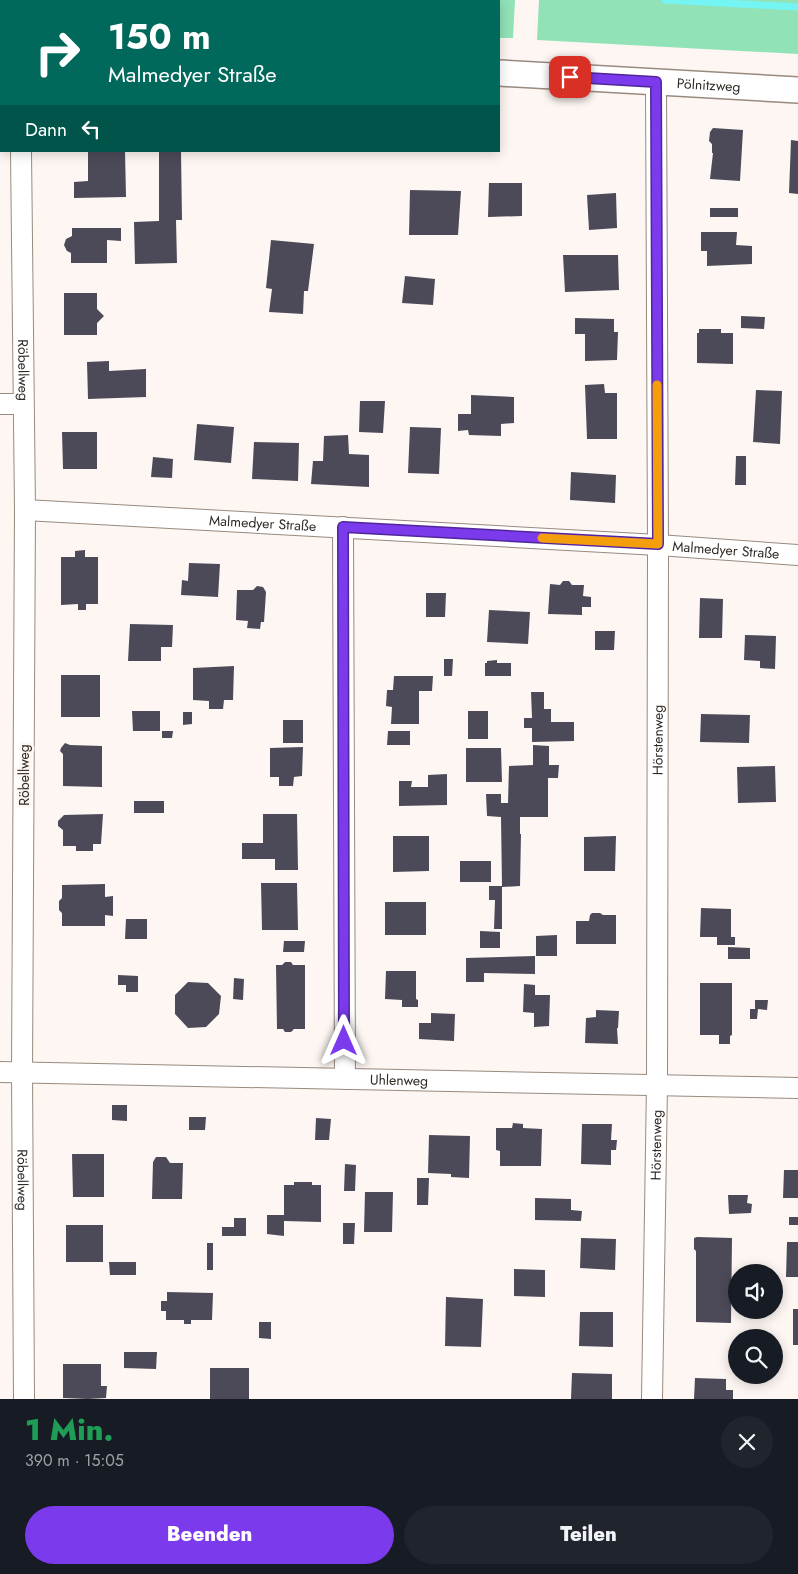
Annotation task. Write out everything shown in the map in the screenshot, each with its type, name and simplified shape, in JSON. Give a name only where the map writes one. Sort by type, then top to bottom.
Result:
[{"type":"street","name":"Pölnitzweg","points":[[500,73],[798,90]]},
{"type":"street","name":"Hörstenweg","points":[[652,1399],[657,1085],[658,544],[656,82]]},
{"type":"street","name":"Röbellweg","points":[[21,152],[25,510],[22,1072],[24,1399]]},
{"type":"street","points":[[0,404],[23,404]]},
{"type":"street","name":"Malmedyer Straße","points":[[25,510],[658,544],[798,555]]},
{"type":"street","points":[[343,527],[345,1079]]},
{"type":"street","name":"Uhlenweg","points":[[0,1072],[798,1088]]},
{"type":"green space","points":[[500,0],[515,0],[513,38],[500,38]]},
{"type":"green space","points":[[539,0],[798,0],[798,54],[537,40]]},
{"type":"building","points":[[713,128],[743,130],[740,181],[710,179],[713,153],[712,144],[709,141],[710,132]]},
{"type":"building","points":[[791,140],[798,141],[798,194],[789,193]]},
{"type":"building","points":[[88,152],[125,152],[126,197],[74,198],[74,182],[88,181]]},
{"type":"building","points":[[159,152],[181,152],[182,220],[176,220],[177,263],[135,264],[134,222],[159,221]]},
{"type":"building","points":[[489,183],[522,183],[522,216],[488,217]]},
{"type":"building","points":[[410,190],[461,191],[458,235],[409,235]]},
{"type":"building","points":[[616,193],[617,228],[589,230],[587,195]]},
{"type":"building","points":[[710,208],[738,208],[738,217],[710,217]]},
{"type":"building","points":[[72,228],[121,228],[121,241],[107,240],[107,263],[71,263],[71,253],[67,251],[64,245],[66,239],[72,236]]},
{"type":"building","points":[[701,232],[737,232],[736,245],[752,246],[752,264],[707,266],[707,251],[701,251]]},
{"type":"building","points":[[271,240],[314,244],[308,291],[304,291],[303,314],[269,312],[272,289],[266,288]]},
{"type":"building","points":[[563,255],[618,255],[619,290],[565,292]]},
{"type":"building","points":[[405,276],[435,279],[433,305],[402,303]]},
{"type":"building","points":[[64,293],[97,293],[97,309],[104,316],[97,323],[97,335],[64,335]]},
{"type":"building","points":[[741,316],[765,317],[764,329],[741,328]]},
{"type":"building","points":[[575,318],[614,319],[614,332],[618,332],[617,360],[585,361],[585,334],[575,334]]},
{"type":"building","points":[[699,329],[721,329],[721,333],[733,333],[733,364],[697,363],[697,333],[699,333]]},
{"type":"building","points":[[109,361],[109,371],[146,369],[146,397],[88,399],[87,362]]},
{"type":"building","points":[[604,384],[605,393],[617,393],[617,439],[587,439],[585,385]]},
{"type":"building","points":[[756,390],[782,391],[780,444],[753,442]]},
{"type":"building","points":[[471,395],[514,397],[514,423],[501,424],[501,436],[469,435],[468,430],[458,431],[458,414],[471,414]]},
{"type":"building","points":[[360,401],[385,401],[383,433],[359,432]]},
{"type":"building","points":[[197,424],[234,427],[231,463],[194,460]]},
{"type":"building","points":[[410,427],[441,428],[439,474],[408,473]]},
{"type":"building","points":[[62,432],[97,432],[97,469],[63,469]]},
{"type":"building","points":[[348,435],[349,454],[369,455],[369,487],[311,484],[313,461],[323,461],[324,436]]},
{"type":"building","points":[[254,442],[299,443],[298,481],[252,479]]},
{"type":"building","points":[[736,456],[746,456],[746,485],[735,485]]},
{"type":"building","points":[[153,457],[173,459],[172,478],[151,477]]},
{"type":"building","points":[[571,472],[616,475],[615,503],[570,500]]},
{"type":"building","points":[[85,550],[85,557],[98,557],[98,604],[86,604],[86,610],[78,610],[78,604],[61,605],[61,557],[75,557],[75,551]]},
{"type":"building","points":[[189,563],[220,564],[218,597],[181,595],[182,580],[188,581]]},
{"type":"building","points":[[563,581],[569,581],[572,585],[584,585],[583,596],[591,597],[591,607],[582,607],[582,615],[548,614],[550,584],[560,585]]},
{"type":"building","points":[[257,586],[263,587],[266,592],[264,622],[261,622],[260,629],[247,628],[248,621],[236,620],[237,590],[253,590]]},
{"type":"building","points":[[426,593],[446,593],[445,617],[426,617]]},
{"type":"building","points":[[700,598],[723,599],[722,638],[699,638]]},
{"type":"building","points":[[489,610],[530,612],[528,644],[487,642]]},
{"type":"building","points":[[130,624],[173,625],[172,647],[161,647],[161,661],[128,661]]},
{"type":"building","points":[[595,631],[615,631],[614,650],[595,650]]},
{"type":"building","points":[[745,635],[776,636],[775,669],[760,668],[760,661],[744,660]]},
{"type":"building","points":[[444,659],[453,659],[452,676],[444,676]]},
{"type":"building","points":[[497,660],[497,663],[511,663],[511,676],[485,676],[485,663]]},
{"type":"building","points":[[234,666],[233,700],[224,700],[223,709],[209,709],[209,701],[193,700],[193,668]]},
{"type":"building","points":[[61,675],[100,675],[100,717],[61,717]]},
{"type":"building","points":[[394,676],[433,676],[432,691],[419,691],[419,724],[391,724],[392,707],[386,706],[387,690],[393,690]]},
{"type":"building","points":[[531,692],[544,692],[544,709],[551,709],[551,722],[574,722],[574,741],[532,742],[532,728],[524,728],[524,718],[532,718]]},
{"type":"building","points":[[132,711],[160,711],[160,731],[133,731]]},
{"type":"building","points":[[468,711],[488,711],[488,739],[468,739]]},
{"type":"building","points":[[183,712],[192,712],[192,724],[183,725]]},
{"type":"building","points":[[701,714],[750,715],[749,743],[700,742]]},
{"type":"building","points":[[283,720],[303,720],[303,743],[283,743]]},
{"type":"building","points":[[162,731],[173,731],[172,738],[162,738]]},
{"type":"building","points":[[388,731],[410,731],[410,745],[387,745]]},
{"type":"building","points":[[65,743],[70,745],[102,746],[102,787],[63,786],[63,754],[60,751]]},
{"type":"building","points":[[533,745],[549,746],[549,765],[559,765],[558,778],[548,778],[548,817],[520,817],[520,886],[502,887],[502,929],[494,929],[495,900],[489,900],[489,886],[502,886],[501,817],[487,816],[486,794],[501,794],[501,803],[508,803],[509,766],[533,765]]},
{"type":"building","points":[[303,747],[302,776],[294,777],[293,786],[279,786],[279,777],[270,777],[270,748]]},
{"type":"building","points":[[466,748],[501,748],[502,782],[466,782]]},
{"type":"building","points":[[775,766],[776,802],[738,803],[737,767]]},
{"type":"building","points":[[447,774],[447,805],[399,806],[399,781],[412,781],[411,787],[428,787],[428,775]]},
{"type":"building","points":[[134,801],[164,801],[164,813],[134,813]]},
{"type":"building","points":[[103,814],[101,844],[93,844],[93,851],[76,851],[76,846],[63,846],[63,830],[58,826],[58,821],[64,815]]},
{"type":"building","points":[[263,814],[297,814],[298,870],[275,870],[275,859],[242,859],[242,843],[263,843]]},
{"type":"building","points":[[393,836],[429,836],[429,871],[393,872]]},
{"type":"building","points":[[616,836],[615,871],[584,871],[584,837]]},
{"type":"building","points":[[460,861],[491,861],[491,882],[460,882]]},
{"type":"building","points":[[261,883],[297,883],[298,930],[262,930]]},
{"type":"building","points":[[105,884],[105,897],[113,896],[113,916],[105,915],[105,926],[62,926],[62,913],[59,910],[59,901],[62,898],[62,885]]},
{"type":"building","points":[[385,902],[426,902],[426,935],[385,935]]},
{"type":"building","points":[[701,908],[731,909],[731,937],[735,937],[735,945],[717,945],[717,937],[700,937]]},
{"type":"building","points":[[592,913],[616,915],[616,944],[576,944],[576,921],[589,921]]},
{"type":"building","points":[[126,919],[147,919],[147,939],[125,939]]},
{"type":"building","points":[[480,931],[500,932],[500,948],[480,948]]},
{"type":"building","points":[[557,935],[557,956],[536,956],[536,936]]},
{"type":"building","points":[[284,941],[305,941],[304,952],[283,952]]},
{"type":"building","points":[[728,947],[750,948],[750,959],[728,959]]},
{"type":"building","points":[[535,956],[535,974],[484,973],[484,982],[466,982],[466,958]]},
{"type":"building","points":[[285,962],[291,962],[293,965],[305,965],[305,1029],[294,1029],[291,1032],[277,1029],[276,965],[282,965]]},
{"type":"building","points":[[386,971],[416,971],[416,999],[418,1000],[418,1007],[402,1007],[402,1000],[385,999]]},
{"type":"building","points":[[118,975],[138,976],[138,992],[126,992],[126,985],[118,985]]},
{"type":"building","points":[[234,978],[244,979],[243,1000],[233,999]]},
{"type":"building","points":[[188,982],[208,983],[221,996],[219,1014],[206,1027],[188,1028],[175,1014],[175,995]]},
{"type":"building","points":[[700,983],[732,983],[732,1035],[730,1036],[730,1044],[719,1044],[719,1035],[700,1035]]},
{"type":"building","points":[[524,984],[535,985],[535,995],[550,995],[549,1026],[534,1027],[534,1013],[523,1012]]},
{"type":"building","points":[[755,1000],[768,1000],[767,1010],[758,1009],[757,1019],[750,1019],[750,1009],[755,1009]]},
{"type":"building","points":[[596,1010],[619,1011],[618,1044],[585,1043],[586,1018],[596,1017]]},
{"type":"building","points":[[431,1013],[455,1014],[454,1041],[419,1039],[419,1023],[431,1023]]},
{"type":"building","points":[[112,1105],[127,1105],[127,1121],[112,1120]]},
{"type":"building","points":[[189,1117],[206,1117],[205,1130],[189,1130]]},
{"type":"building","points":[[316,1118],[331,1119],[329,1140],[315,1140]]},
{"type":"building","points":[[513,1123],[523,1124],[523,1128],[542,1129],[541,1166],[500,1166],[500,1151],[496,1150],[496,1128],[512,1128]]},
{"type":"building","points":[[582,1124],[612,1124],[611,1140],[617,1140],[616,1150],[611,1150],[611,1165],[581,1164]]},
{"type":"building","points":[[429,1135],[470,1136],[469,1178],[451,1177],[451,1174],[428,1173]]},
{"type":"building","points":[[72,1154],[104,1154],[104,1197],[73,1197]]},
{"type":"building","points":[[156,1157],[166,1157],[170,1163],[183,1163],[182,1199],[152,1199],[153,1162]]},
{"type":"building","points":[[345,1164],[356,1165],[355,1191],[344,1191]]},
{"type":"building","points":[[784,1170],[798,1170],[798,1198],[783,1198]]},
{"type":"building","points":[[417,1178],[429,1178],[428,1205],[417,1205]]},
{"type":"building","points":[[294,1182],[312,1182],[312,1185],[321,1185],[321,1222],[284,1221],[284,1236],[267,1234],[267,1215],[284,1215],[284,1185],[294,1185]]},
{"type":"building","points":[[365,1192],[393,1192],[392,1232],[364,1232]]},
{"type":"building","points":[[728,1195],[748,1195],[747,1203],[752,1204],[751,1213],[729,1214]]},
{"type":"building","points":[[535,1198],[571,1199],[571,1210],[582,1211],[581,1221],[535,1220]]},
{"type":"building","points":[[789,1217],[798,1217],[798,1225],[789,1225]]},
{"type":"building","points":[[234,1218],[246,1218],[246,1236],[222,1236],[222,1227],[234,1227]]},
{"type":"building","points":[[343,1223],[355,1223],[354,1244],[343,1244]]},
{"type":"building","points":[[66,1225],[103,1225],[103,1262],[66,1262]]},
{"type":"building","points":[[581,1238],[616,1239],[615,1270],[580,1268]]},
{"type":"building","points":[[694,1238],[732,1238],[732,1264],[728,1264],[728,1319],[731,1319],[731,1323],[696,1322],[696,1251],[694,1249]]},
{"type":"building","points":[[787,1242],[798,1242],[798,1277],[786,1277]]},
{"type":"building","points":[[207,1243],[213,1243],[213,1270],[207,1270]]},
{"type":"building","points":[[109,1262],[136,1262],[136,1275],[110,1275]]},
{"type":"building","points":[[514,1269],[545,1270],[545,1297],[514,1296]]},
{"type":"building","points":[[167,1292],[213,1293],[212,1320],[191,1320],[191,1324],[184,1324],[184,1320],[166,1320],[166,1311],[161,1311],[161,1301],[167,1301]]},
{"type":"building","points":[[446,1297],[483,1299],[481,1347],[445,1346]]},
{"type":"building","points":[[793,1309],[798,1309],[798,1345],[793,1345]]},
{"type":"building","points":[[580,1312],[613,1312],[613,1347],[579,1346]]},
{"type":"building","points":[[259,1322],[271,1322],[271,1339],[259,1338]]},
{"type":"building","points":[[124,1352],[157,1352],[156,1369],[124,1368]]},
{"type":"building","points":[[63,1364],[101,1364],[101,1386],[107,1386],[106,1398],[63,1398]]},
{"type":"building","points":[[210,1368],[249,1368],[249,1399],[210,1399]]},
{"type":"building","points":[[572,1373],[612,1374],[612,1399],[571,1399]]},
{"type":"building","points":[[695,1378],[726,1379],[726,1390],[733,1390],[733,1399],[694,1399]]},
{"type":"waterway","points":[[665,0],[798,7]]},
{"type":"slow traffic","points":[[542,538],[658,544],[657,385]]},
{"type":"route","points":[[344,1041],[343,527],[658,544],[656,82],[570,77]]}]
